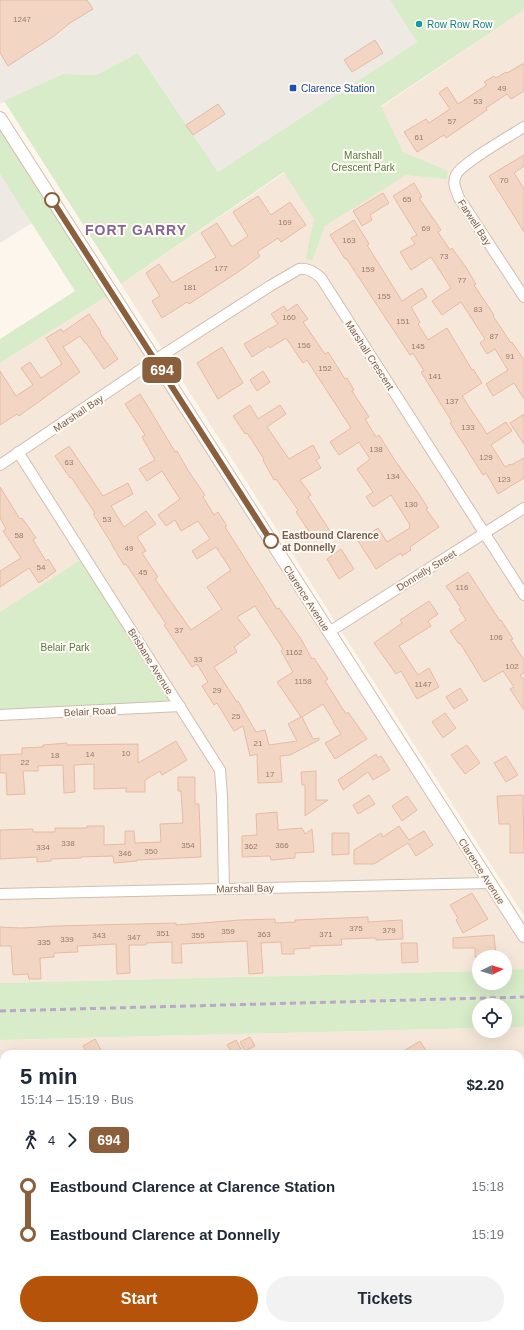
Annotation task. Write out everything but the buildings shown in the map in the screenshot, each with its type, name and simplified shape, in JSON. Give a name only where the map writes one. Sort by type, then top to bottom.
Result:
[{"type":"street","name":"Clarence Avenue","points":[[0,118],[524,936]]},
{"type":"street","name":"Farwell Bay","points":[[524,127],[470,162],[456,174],[454,183],[459,198],[524,297]]},
{"type":"street","name":"Marshall Crescent","points":[[155,360],[293,272],[303,268],[315,272],[324,283],[524,595]]},
{"type":"street","name":"Marshall Bay","points":[[0,465],[155,360]]},
{"type":"street","name":"Brisbane Avenue","points":[[18,452],[220,770],[224,889]]},
{"type":"street","name":"Donnelly Street","points":[[329,632],[524,508]]},
{"type":"street","name":"Belair Road","points":[[0,716],[180,706]]},
{"type":"street","name":"Marshall Bay","points":[[0,894],[489,882]]},
{"type":"shaded area","points":[[0,0],[390,0],[417,42],[218,172],[138,53],[96,75],[63,74],[0,104]]},
{"type":"shaded area","points":[[524,10],[524,916],[121,284]]},
{"type":"shaded area","points":[[0,174],[32,223],[0,243]]},
{"type":"shaded area","points":[[112,293],[524,936],[524,969],[512,970],[512,950],[472,950],[472,971],[0,983],[0,363]]},
{"type":"shaded area","points":[[524,1027],[524,1050],[0,1050],[0,1040],[472,1028],[472,1038],[512,1038],[512,1028]]},
{"type":"green space","name":"Marshall Crescent Park","points":[[390,0],[524,0],[524,10],[381,106],[403,152],[448,171],[447,179],[406,175],[325,226],[312,261],[306,259],[314,219],[284,172],[121,284],[4,101],[63,74],[96,75],[138,53],[218,172],[417,42]]},
{"type":"green space","points":[[0,118],[112,293],[0,363],[0,339],[75,291],[0,174]]},
{"type":"green space","name":"Belair Park","points":[[85,557],[180,706],[0,715],[0,612]]},
{"type":"green space","points":[[524,969],[524,1027],[512,1028],[512,998],[472,998],[472,1028],[0,1040],[0,983],[472,971],[472,990],[512,990],[512,970]]},
{"type":"railway","points":[[0,1011],[524,997]]},
{"type":"bus line","name":"694","points":[[52,200],[271,541]]},
{"type":"place","name":"Row Row Row","points":[[419,24]]},
{"type":"place","name":"Clarence Station","points":[[293,88]]},
{"type":"place","name":"Eastbound Clarence at Donnelly","points":[[271,541]]},
{"type":"district","name":"FORT GARRY","points":[[136,230]]}]
